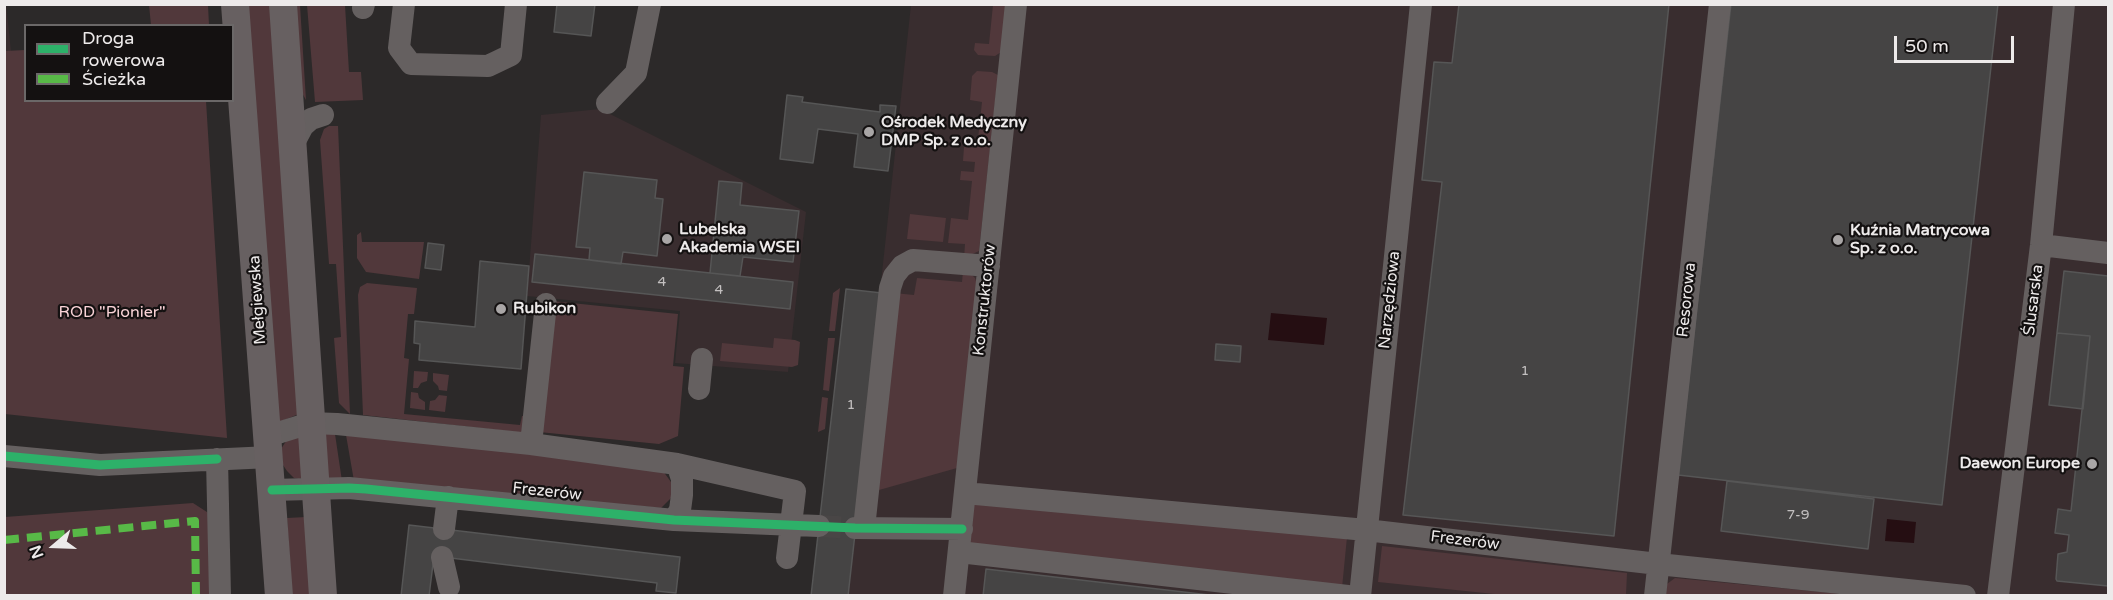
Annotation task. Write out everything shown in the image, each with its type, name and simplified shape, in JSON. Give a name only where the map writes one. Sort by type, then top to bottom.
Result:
[{"type":"main road","name":"Mełgiewska","points":[[235,4],[279,596]]},
{"type":"main road","points":[[283,4],[323,596]]},
{"type":"street","points":[[404,4],[399,48],[411,64],[488,66],[511,55],[516,4]]},
{"type":"street","points":[[607,103],[636,73],[650,4]]},
{"type":"street","name":"Konstruktorów","points":[[954,596],[1016,4]]},
{"type":"street","name":"Narzędziowa","points":[[1360,596],[1421,4]]},
{"type":"street","name":"Resorowa","points":[[1655,596],[1719,4]]},
{"type":"street","name":"Ślusarska","points":[[1998,596],[2041,245],[2064,4]]},
{"type":"street","points":[[2041,245],[2109,252]]},
{"type":"street","points":[[962,529],[860,528],[890,288],[894,276],[902,266],[913,260],[989,266]]},
{"type":"street","points":[[531,444],[546,304]]},
{"type":"street","points":[[699,389],[702,359]]},
{"type":"street","points":[[4,456],[100,465],[217,459],[269,447],[310,423],[531,444],[677,465],[795,491],[788,558]]},
{"type":"street","points":[[217,459],[220,596]]},
{"type":"street","points":[[674,520],[680,510],[682,495],[682,478],[677,465]]},
{"type":"street","name":"Frezerów","points":[[272,490],[349,488],[674,520],[819,526]]},
{"type":"street","name":"Frezerów","points":[[965,493],[1366,530],[1658,564],[1965,596]]},
{"type":"street","points":[[444,530],[448,497]]},
{"type":"street","points":[[959,552],[1348,596]]},
{"type":"street","points":[[442,557],[449,587]]},
{"type":"shaded area","points":[[6,4],[11,51],[5,51],[4,5]]},
{"type":"shaded area","points":[[911,5],[2108,5],[2108,595],[847,596]]},
{"type":"shaded area","name":"Lubelska Akademia WSEI","points":[[600,109],[806,212],[788,372],[675,363],[680,311],[527,296],[541,115]]},
{"type":"shaded area","points":[[1271,313],[1327,318],[1324,345],[1268,340]]},
{"type":"shaded area","points":[[1887,519],[1916,522],[1914,543],[1885,541]]},
{"type":"green space","points":[[149,5],[208,5],[209,24],[151,24]]},
{"type":"green space","points":[[248,5],[270,5],[299,414],[279,422]]},
{"type":"green space","points":[[295,5],[300,5],[306,100],[301,91]]},
{"type":"green space","points":[[307,5],[345,5],[349,72],[361,72],[363,100],[315,102]]},
{"type":"green space","points":[[993,5],[1006,5],[1001,52],[995,56],[978,55],[974,50],[975,43],[989,44]]},
{"type":"green space","name":"ROD \"Pionier\"","points":[[24,50],[24,102],[206,102],[227,438],[5,414],[5,51]]},
{"type":"green space","points":[[977,71],[992,72],[998,75],[979,251],[964,258],[965,244],[948,243],[951,218],[968,220],[972,181],[960,180],[961,171],[974,172],[975,162],[963,161],[964,147],[977,148],[982,102],[970,100],[972,76]]},
{"type":"green space","points":[[329,126],[338,126],[350,414],[339,403],[334,338],[341,337],[336,264],[329,264],[320,140],[324,129]]},
{"type":"green space","points":[[910,214],[946,218],[943,242],[907,239]]},
{"type":"green space","points":[[361,232],[362,242],[424,242],[419,279],[366,272],[357,258],[357,235]]},
{"type":"green space","points":[[963,271],[971,274],[977,284],[957,468],[872,492],[894,293],[914,295],[917,278],[962,282]]},
{"type":"green space","points":[[367,283],[417,288],[414,314],[408,314],[404,358],[409,359],[404,414],[520,425],[522,416],[526,416],[524,433],[363,415],[358,295],[360,287]]},
{"type":"green space","points":[[840,288],[835,331],[829,331],[833,293]]},
{"type":"green space","points":[[552,301],[678,314],[673,366],[684,367],[678,436],[659,444],[539,432]]},
{"type":"green space","points":[[774,338],[800,342],[798,365],[792,367],[720,361],[722,343],[773,348]]},
{"type":"green space","points":[[828,338],[835,338],[829,391],[823,390]]},
{"type":"green space","points":[[414,371],[428,372],[427,381],[421,383],[418,388],[413,388]]},
{"type":"green space","points":[[433,373],[449,375],[447,391],[439,390],[433,381]]},
{"type":"green space","points":[[411,392],[418,393],[419,398],[425,402],[425,410],[410,408]]},
{"type":"green space","points":[[439,395],[447,396],[445,412],[429,410],[430,401],[435,400]]},
{"type":"green space","points":[[822,397],[828,398],[825,429],[818,432]]},
{"type":"green space","points":[[324,432],[335,434],[342,481],[327,480]]},
{"type":"green space","points":[[299,433],[302,478],[299,479],[294,478],[283,465],[281,449],[288,438]]},
{"type":"green space","points":[[346,435],[501,450],[663,471],[671,482],[671,498],[661,508],[354,481]]},
{"type":"green space","points":[[973,501],[1347,537],[1342,588],[968,545]]},
{"type":"green space","points":[[193,503],[210,514],[213,595],[5,596],[5,517]]},
{"type":"green space","points":[[306,517],[312,595],[292,595],[287,518]]},
{"type":"green space","points":[[1382,546],[1627,573],[1626,595],[1504,595],[1378,582]]},
{"type":"green space","points":[[1675,578],[1853,595],[1665,596],[1667,584]]},
{"type":"building","points":[[557,4],[595,4],[591,36],[554,32]]},
{"type":"building","points":[[1459,4],[1669,4],[1614,536],[1403,515],[1442,182],[1422,180],[1434,62],[1452,63]]},
{"type":"building","name":"Kuźnia Matrycowa Sp. z o.o.","points":[[1731,4],[1998,4],[1942,505],[1678,475]]},
{"type":"building","name":"Ośrodek Medyczny DMP Sp. z o.o.","points":[[787,95],[803,97],[802,102],[880,112],[880,105],[896,106],[888,171],[854,167],[858,134],[818,129],[813,163],[780,159]]},
{"type":"building","points":[[584,172],[657,180],[655,198],[663,199],[657,256],[623,252],[621,264],[589,260],[590,248],[576,247]]},
{"type":"building","points":[[719,181],[742,183],[740,205],[799,211],[793,262],[743,257],[740,276],[710,273]]},
{"type":"building","points":[[428,243],[444,245],[441,270],[425,268]]},
{"type":"building","points":[[535,254],[793,282],[790,309],[532,282]]},
{"type":"building","name":"Rubikon","points":[[480,261],[529,266],[521,369],[419,360],[420,344],[414,343],[415,321],[475,327]]},
{"type":"building","name":"Daewon Europe","points":[[2064,271],[2108,276],[2108,586],[2057,581],[2056,579],[2058,554],[2067,552],[2069,535],[2055,533],[2058,509],[2071,511],[2090,336],[2057,333]]},
{"type":"building","points":[[846,289],[882,293],[848,596],[811,596]]},
{"type":"building","points":[[2057,333],[2090,336],[2083,409],[2049,405]]},
{"type":"building","points":[[1216,344],[1241,346],[1240,362],[1215,360]]},
{"type":"building","points":[[1727,481],[1874,499],[1868,549],[1721,531]]},
{"type":"building","points":[[409,525],[680,557],[676,593],[656,591],[657,583],[434,556],[429,596],[401,596]]},
{"type":"building","points":[[986,569],[1218,596],[983,596]]},
{"type":"tunnel","points":[[819,526],[855,528]]},
{"type":"marked path","points":[[4,540],[195,521],[196,596]]},
{"type":"cycle path","points":[[4,456],[100,465],[217,459]]},
{"type":"cycle path","points":[[272,490],[366,489],[674,520],[855,528],[962,529]]},
{"type":"place","name":"Ośrodek Medyczny DMP Sp. z o.o.","points":[[869,132]]},
{"type":"place","name":"Lubelska Akademia WSEI","points":[[667,239]]},
{"type":"place","name":"Kuźnia Matrycowa Sp. z o.o.","points":[[1838,240]]},
{"type":"place","name":"Rubikon","points":[[501,309]]},
{"type":"place","name":"Daewon Europe","points":[[2092,464]]}]
